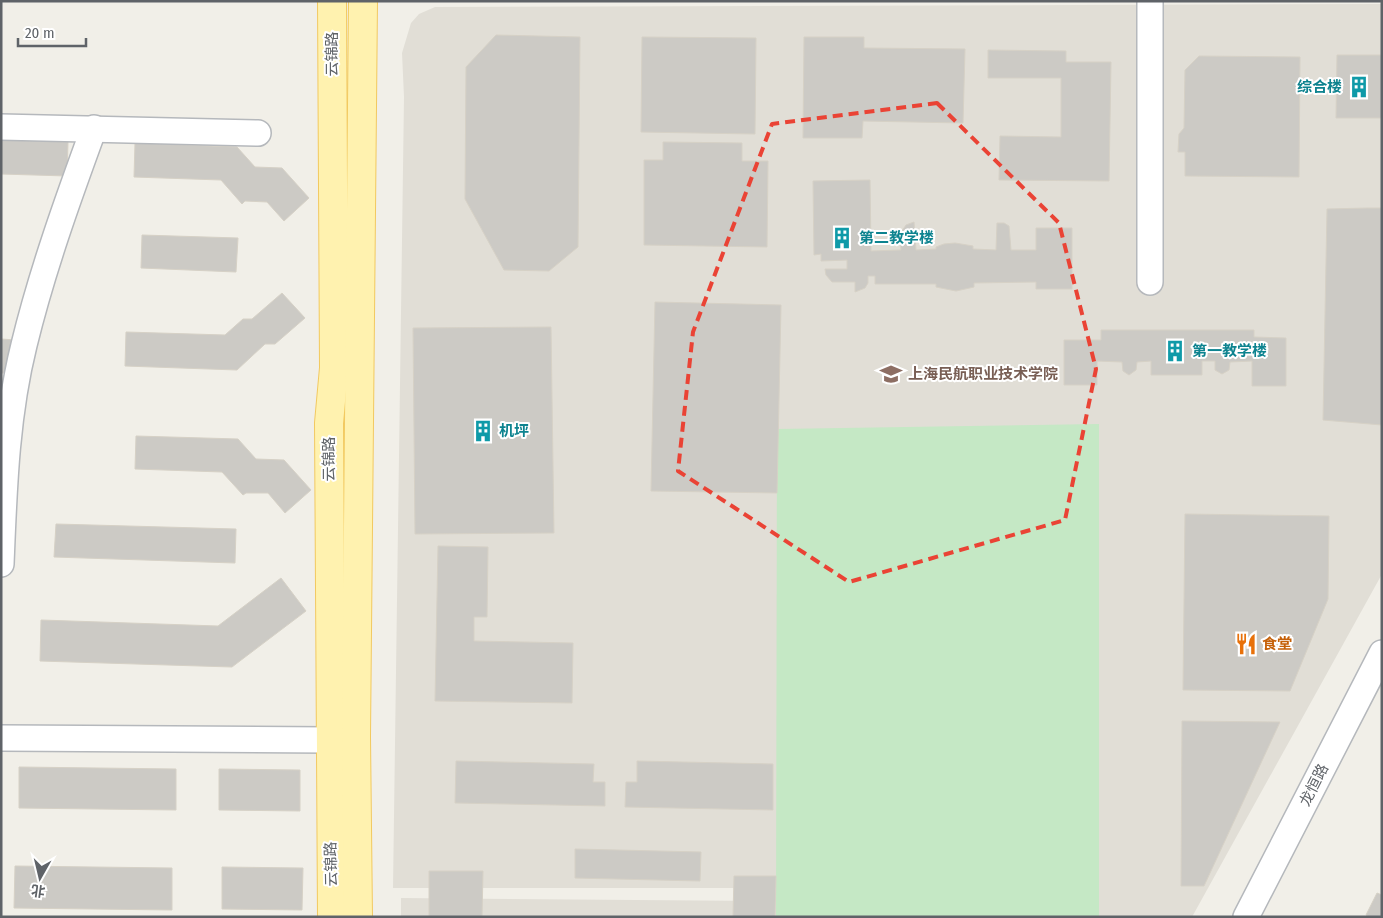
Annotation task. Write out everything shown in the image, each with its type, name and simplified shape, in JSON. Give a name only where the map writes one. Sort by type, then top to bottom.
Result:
[{"type":"main road","name":"云锦路","points":[[332,1],[334,368],[329,423],[329,740],[332,917]]},
{"type":"main road","name":"云锦路","points":[[358,917],[356,728],[363,1]]},
{"type":"street","points":[[1150,1],[1150,282]]},
{"type":"street","points":[[1,127],[258,133]]},
{"type":"street","points":[[1,564],[6,452],[24,346],[63,213],[94,128]]},
{"type":"street","name":"龙恒路","points":[[1246,917],[1382,653]]},
{"type":"street","points":[[1,738],[329,740]]},
{"type":"highlighted area","points":[[937,103],[1059,223],[1096,369],[1065,520],[849,582],[678,471],[693,332],[772,124]]},
{"type":"shaded area","name":"上海民航职业技术学院","points":[[1382,4],[1382,574],[1192,917],[775,917],[776,888],[393,888],[404,97],[402,53],[411,23],[419,14],[435,7]]},
{"type":"shaded area","points":[[401,898],[764,901],[763,917],[401,917]]},
{"type":"green space","points":[[1099,424],[1099,917],[776,917],[777,429]]},
{"type":"building","points":[[496,35],[580,37],[578,247],[549,271],[504,270],[465,199],[466,67]]},
{"type":"building","points":[[642,37],[756,38],[755,134],[641,132]]},
{"type":"building","points":[[804,37],[864,37],[864,48],[965,49],[963,123],[863,121],[862,138],[803,138]]},
{"type":"building","points":[[988,50],[1066,51],[1066,62],[1111,62],[1109,181],[999,180],[1000,136],[1061,137],[1061,78],[988,78]]},
{"type":"building","name":"综合楼","points":[[1337,55],[1382,55],[1382,118],[1336,118]]},
{"type":"building","points":[[1199,56],[1300,57],[1299,177],[1185,176],[1185,152],[1178,152],[1179,134],[1184,128],[1185,70]]},
{"type":"building","points":[[1,140],[68,142],[67,176],[1,174]]},
{"type":"building","points":[[663,142],[742,143],[742,161],[768,161],[767,247],[644,245],[644,160],[663,160]]},
{"type":"building","points":[[135,143],[237,147],[255,167],[282,168],[309,198],[284,221],[267,202],[245,201],[242,204],[221,180],[134,177]]},
{"type":"building","name":"第二教学楼","points":[[870,180],[871,251],[901,250],[900,234],[906,225],[914,222],[916,250],[936,249],[936,247],[944,244],[955,243],[973,246],[973,249],[996,250],[997,223],[1004,223],[1009,226],[1011,250],[1036,250],[1036,228],[1072,228],[1072,289],[1036,289],[1036,282],[974,283],[974,287],[956,291],[936,287],[936,284],[875,284],[875,276],[868,276],[868,283],[865,288],[855,292],[855,282],[832,282],[826,275],[825,269],[847,269],[847,260],[821,261],[821,254],[814,255],[813,181]]},
{"type":"building","points":[[1382,208],[1382,425],[1323,420],[1327,209]]},
{"type":"building","points":[[142,235],[238,238],[236,272],[141,268]]},
{"type":"building","points":[[282,293],[305,318],[275,344],[265,344],[237,370],[125,366],[126,332],[225,335],[243,319],[252,319]]},
{"type":"building","points":[[655,302],[781,305],[777,493],[651,491]]},
{"type":"building","name":"机坪","points":[[551,327],[554,533],[415,534],[413,328]]},
{"type":"building","name":"第一教学楼","points":[[1101,330],[1254,330],[1254,337],[1286,338],[1286,386],[1252,386],[1252,361],[1230,362],[1229,370],[1222,374],[1215,370],[1215,361],[1202,361],[1202,375],[1151,375],[1151,361],[1137,362],[1136,370],[1129,375],[1123,371],[1122,362],[1097,361],[1097,385],[1064,385],[1064,340],[1101,340]]},
{"type":"building","points":[[1,339],[16,340],[14,373],[1,373]]},
{"type":"building","points":[[136,436],[238,439],[256,459],[284,460],[311,490],[285,513],[268,493],[246,493],[243,495],[222,472],[135,469]]},
{"type":"building","name":"食堂","points":[[1185,514],[1329,516],[1328,599],[1290,691],[1183,690]]},
{"type":"building","points":[[56,524],[236,529],[235,563],[54,557]]},
{"type":"building","points":[[438,546],[488,547],[487,617],[474,617],[474,641],[573,643],[572,703],[435,701]]},
{"type":"building","points":[[281,578],[306,611],[232,667],[40,661],[41,620],[218,626]]},
{"type":"building","points":[[1182,721],[1280,722],[1204,886],[1181,886]]},
{"type":"building","points":[[456,761],[594,764],[593,782],[605,782],[605,806],[455,803]]},
{"type":"building","points":[[637,761],[773,764],[773,810],[625,807],[626,782],[637,782]]},
{"type":"building","points":[[19,767],[176,769],[176,810],[19,808]]},
{"type":"building","points":[[219,769],[300,770],[300,811],[219,810]]},
{"type":"building","points":[[575,849],[701,852],[700,881],[575,878]]},
{"type":"building","points":[[15,866],[172,868],[172,910],[14,908]]},
{"type":"building","points":[[222,867],[303,868],[302,910],[222,909]]},
{"type":"building","points":[[429,871],[483,871],[482,917],[429,917]]},
{"type":"building","points":[[734,876],[776,876],[775,917],[733,917]]},
{"type":"building","points":[[1377,893],[1382,895],[1382,917],[1369,917],[1366,915]]},
{"type":"place","name":"综合楼","points":[[1359,87]]},
{"type":"place","name":"第二教学楼","points":[[842,238]]},
{"type":"place","name":"第一教学楼","points":[[1175,351]]},
{"type":"place","name":"上海民航职业技术学院","points":[[891,374]]},
{"type":"place","name":"机坪","points":[[483,431]]},
{"type":"place","name":"食堂","points":[[1246,644]]}]
